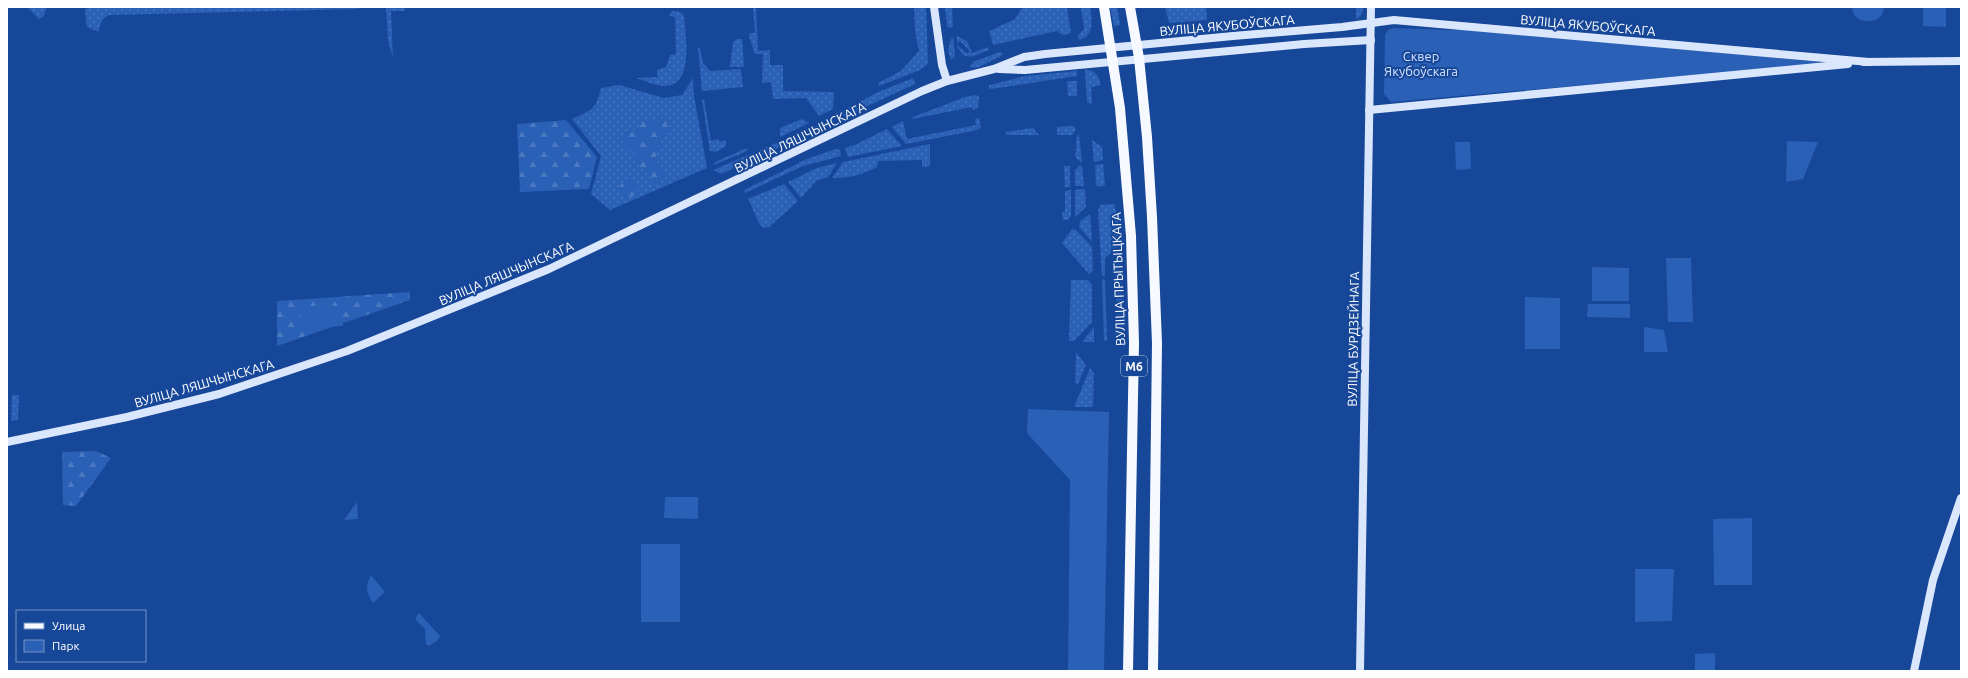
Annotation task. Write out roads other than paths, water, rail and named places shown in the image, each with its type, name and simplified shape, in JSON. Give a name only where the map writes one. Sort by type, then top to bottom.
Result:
[{"type":"main road","points":[[934,7],[942,65],[947,81]]},
{"type":"main road","name":"ВУЛІЦА ПРЫТЫЦКАГА","points":[[1104,7],[1114,61],[1131,236],[1134,343],[1128,671]]},
{"type":"main road","name":"М6","points":[[1130,7],[1137,44],[1152,217],[1156,343],[1154,671]]},
{"type":"main road","name":"ВУЛІЦА БУРДЗЕЙНАГА","points":[[1360,671],[1371,7]]},
{"type":"main road","name":"ВУЛІЦА ЯКУБОЎСКАГА","points":[[1137,44],[1342,28],[1394,20],[1869,62]]},
{"type":"main road","name":"ВУЛІЦА ЯКУБОЎСКАГА","points":[[1138,58],[1342,40],[1371,40]]},
{"type":"main road","name":"ВУЛІЦА ЛЯШЧЫНСКАГА","points":[[7,442],[122,419],[219,394],[347,351],[543,272],[922,91],[947,81],[994,69],[1024,57],[1137,44]]},
{"type":"main road","name":"ВУЛІЦА ЛЯШЧЫНСКАГА","points":[[994,69],[1025,70],[1138,58]]},
{"type":"main road","name":"ВУЛІЦА ЯКУБОЎСКАГА","points":[[1369,110],[1869,62],[1961,61]]},
{"type":"main road","points":[[1914,671],[1932,580],[1961,498]]},
{"type":"park label","name":"Сквер Якубоўскага","points":[[1421,64]]}]
